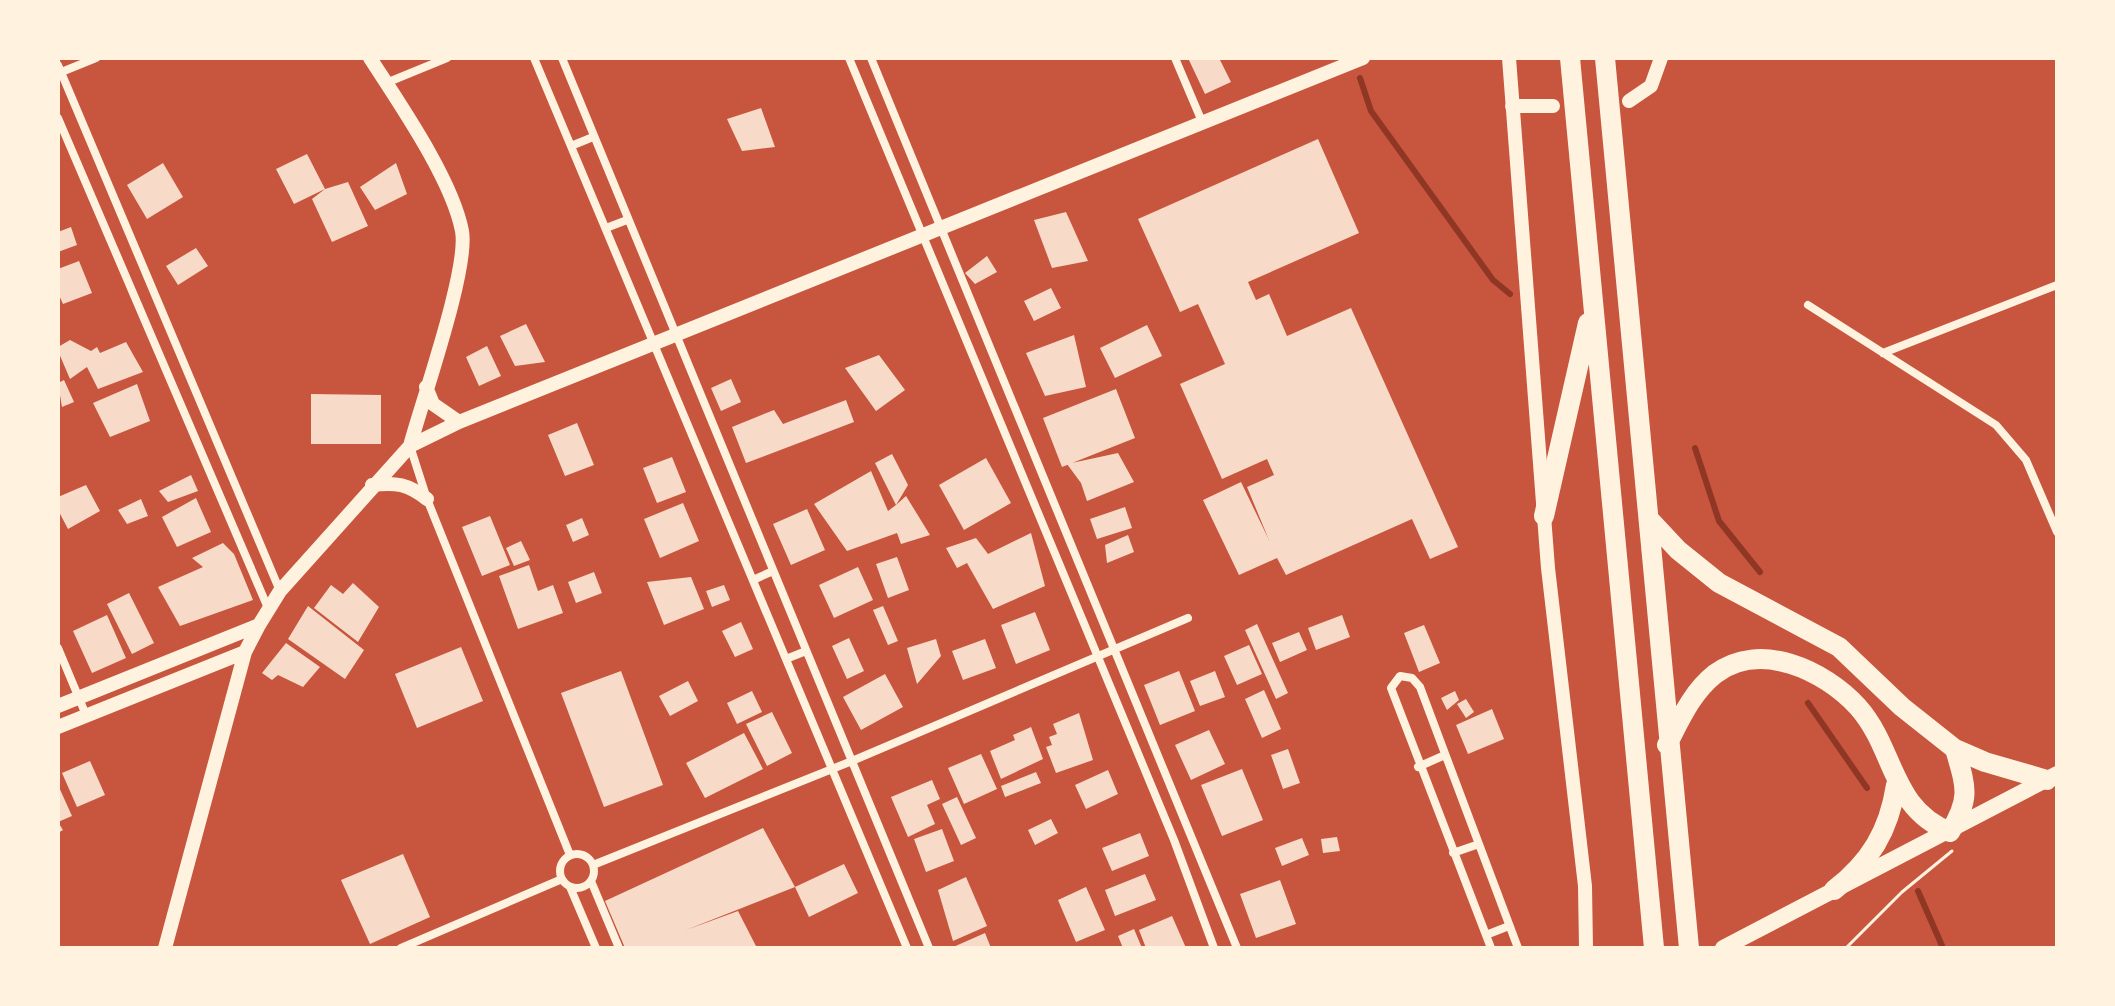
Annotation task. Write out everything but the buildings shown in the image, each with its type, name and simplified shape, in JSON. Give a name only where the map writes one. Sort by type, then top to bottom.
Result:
[{"type":"highway","points":[[1570,58],[1654,948]]},
{"type":"highway","points":[[1605,58],[1667,745],[1689,948]]},
{"type":"highway","points":[[1544,516],[1593,303]]},
{"type":"highway","points":[[1649,519],[1678,550],[1719,583],[1839,647],[1902,707],[1955,749],[1985,762],[2052,777]]},
{"type":"highway","points":[[1667,745],[1691,699],[1716,673],[1747,661],[1774,658],[1810,672],[1857,707],[1879,738],[1896,785],[1924,817],[1953,840],[1966,806],[1965,786],[1955,749]]},
{"type":"highway","points":[[1834,890],[1870,856],[1892,810],[1896,785]]},
{"type":"main road","points":[[1723,948],[1834,890],[1953,840],[2052,777]]},
{"type":"street","points":[[96,58],[59,70],[280,591]]},
{"type":"street","points":[[370,58],[451,195],[462,233],[461,266],[410,446],[427,499],[570,855]]},
{"type":"street","points":[[386,83],[447,58]]},
{"type":"street","points":[[534,58],[907,948]]},
{"type":"street","points":[[562,58],[674,337],[929,948]]},
{"type":"street","points":[[849,58],[1174,840],[1214,948]]},
{"type":"street","points":[[871,58],[1237,948]]},
{"type":"street","points":[[1175,58],[1203,125]]},
{"type":"street","points":[[165,948],[245,652],[280,591],[410,446],[459,422],[1363,58]]},
{"type":"street","points":[[1509,58],[1544,516],[1585,886],[1586,948]]},
{"type":"street","points":[[1629,101],[1651,86],[1660,69],[1661,58]]},
{"type":"street","points":[[1512,106],[1553,106]]},
{"type":"street","points":[[875,119],[893,113]]},
{"type":"street","points":[[58,118],[268,608]]},
{"type":"street","points":[[571,146],[593,137]]},
{"type":"street","points":[[88,188],[106,180]]},
{"type":"street","points":[[606,228],[627,220]]},
{"type":"street","points":[[131,289],[148,281]]},
{"type":"street","points":[[1883,353],[2057,285]]},
{"type":"street","points":[[1808,305],[1996,425],[2026,460],[2057,532]]},
{"type":"street","points":[[972,351],[989,345]]},
{"type":"street","points":[[170,381],[187,374]]},
{"type":"street","points":[[426,387],[433,404],[459,422]]},
{"type":"street","points":[[1007,436],[1024,430]]},
{"type":"street","points":[[208,470],[225,463]]},
{"type":"street","points":[[372,485],[392,482],[411,486],[427,499]]},
{"type":"street","points":[[717,494],[736,485]]},
{"type":"street","points":[[1046,529],[1062,522]]},
{"type":"street","points":[[753,580],[773,571]]},
{"type":"street","points":[[593,865],[852,761],[1188,618]]},
{"type":"street","points":[[58,706],[259,625]]},
{"type":"street","points":[[58,648],[86,715]]},
{"type":"street","points":[[786,659],[806,651]]},
{"type":"street","points":[[58,727],[245,652]]},
{"type":"street","points":[[1491,948],[1418,767],[1391,688],[1400,676],[1412,678],[1420,687],[1518,948]]},
{"type":"street","points":[[1418,767],[1445,755]]},
{"type":"street","points":[[1174,840],[1190,833]]},
{"type":"street","points":[[1453,853],[1479,844]]},
{"type":"street","points":[[570,855],[586,856],[593,865],[591,881],[619,948]]},
{"type":"street","points":[[570,855],[560,868],[562,879],[570,887],[596,948]]},
{"type":"street","points":[[881,886],[900,877]]},
{"type":"street","points":[[401,948],[562,879]]},
{"type":"street","points":[[570,887],[582,888],[591,881]]},
{"type":"street","points":[[1196,904],[1215,895]]},
{"type":"street","points":[[1486,935],[1509,926]]},
{"type":"path","points":[[1846,948],[1953,840]]},
{"type":"waterway","points":[[1360,78],[1371,111],[1493,280],[1510,294]]},
{"type":"waterway","points":[[1695,448],[1719,521],[1760,572]]},
{"type":"waterway","points":[[1808,703],[1867,788]]},
{"type":"waterway","points":[[1918,891],[1943,948]]}]
